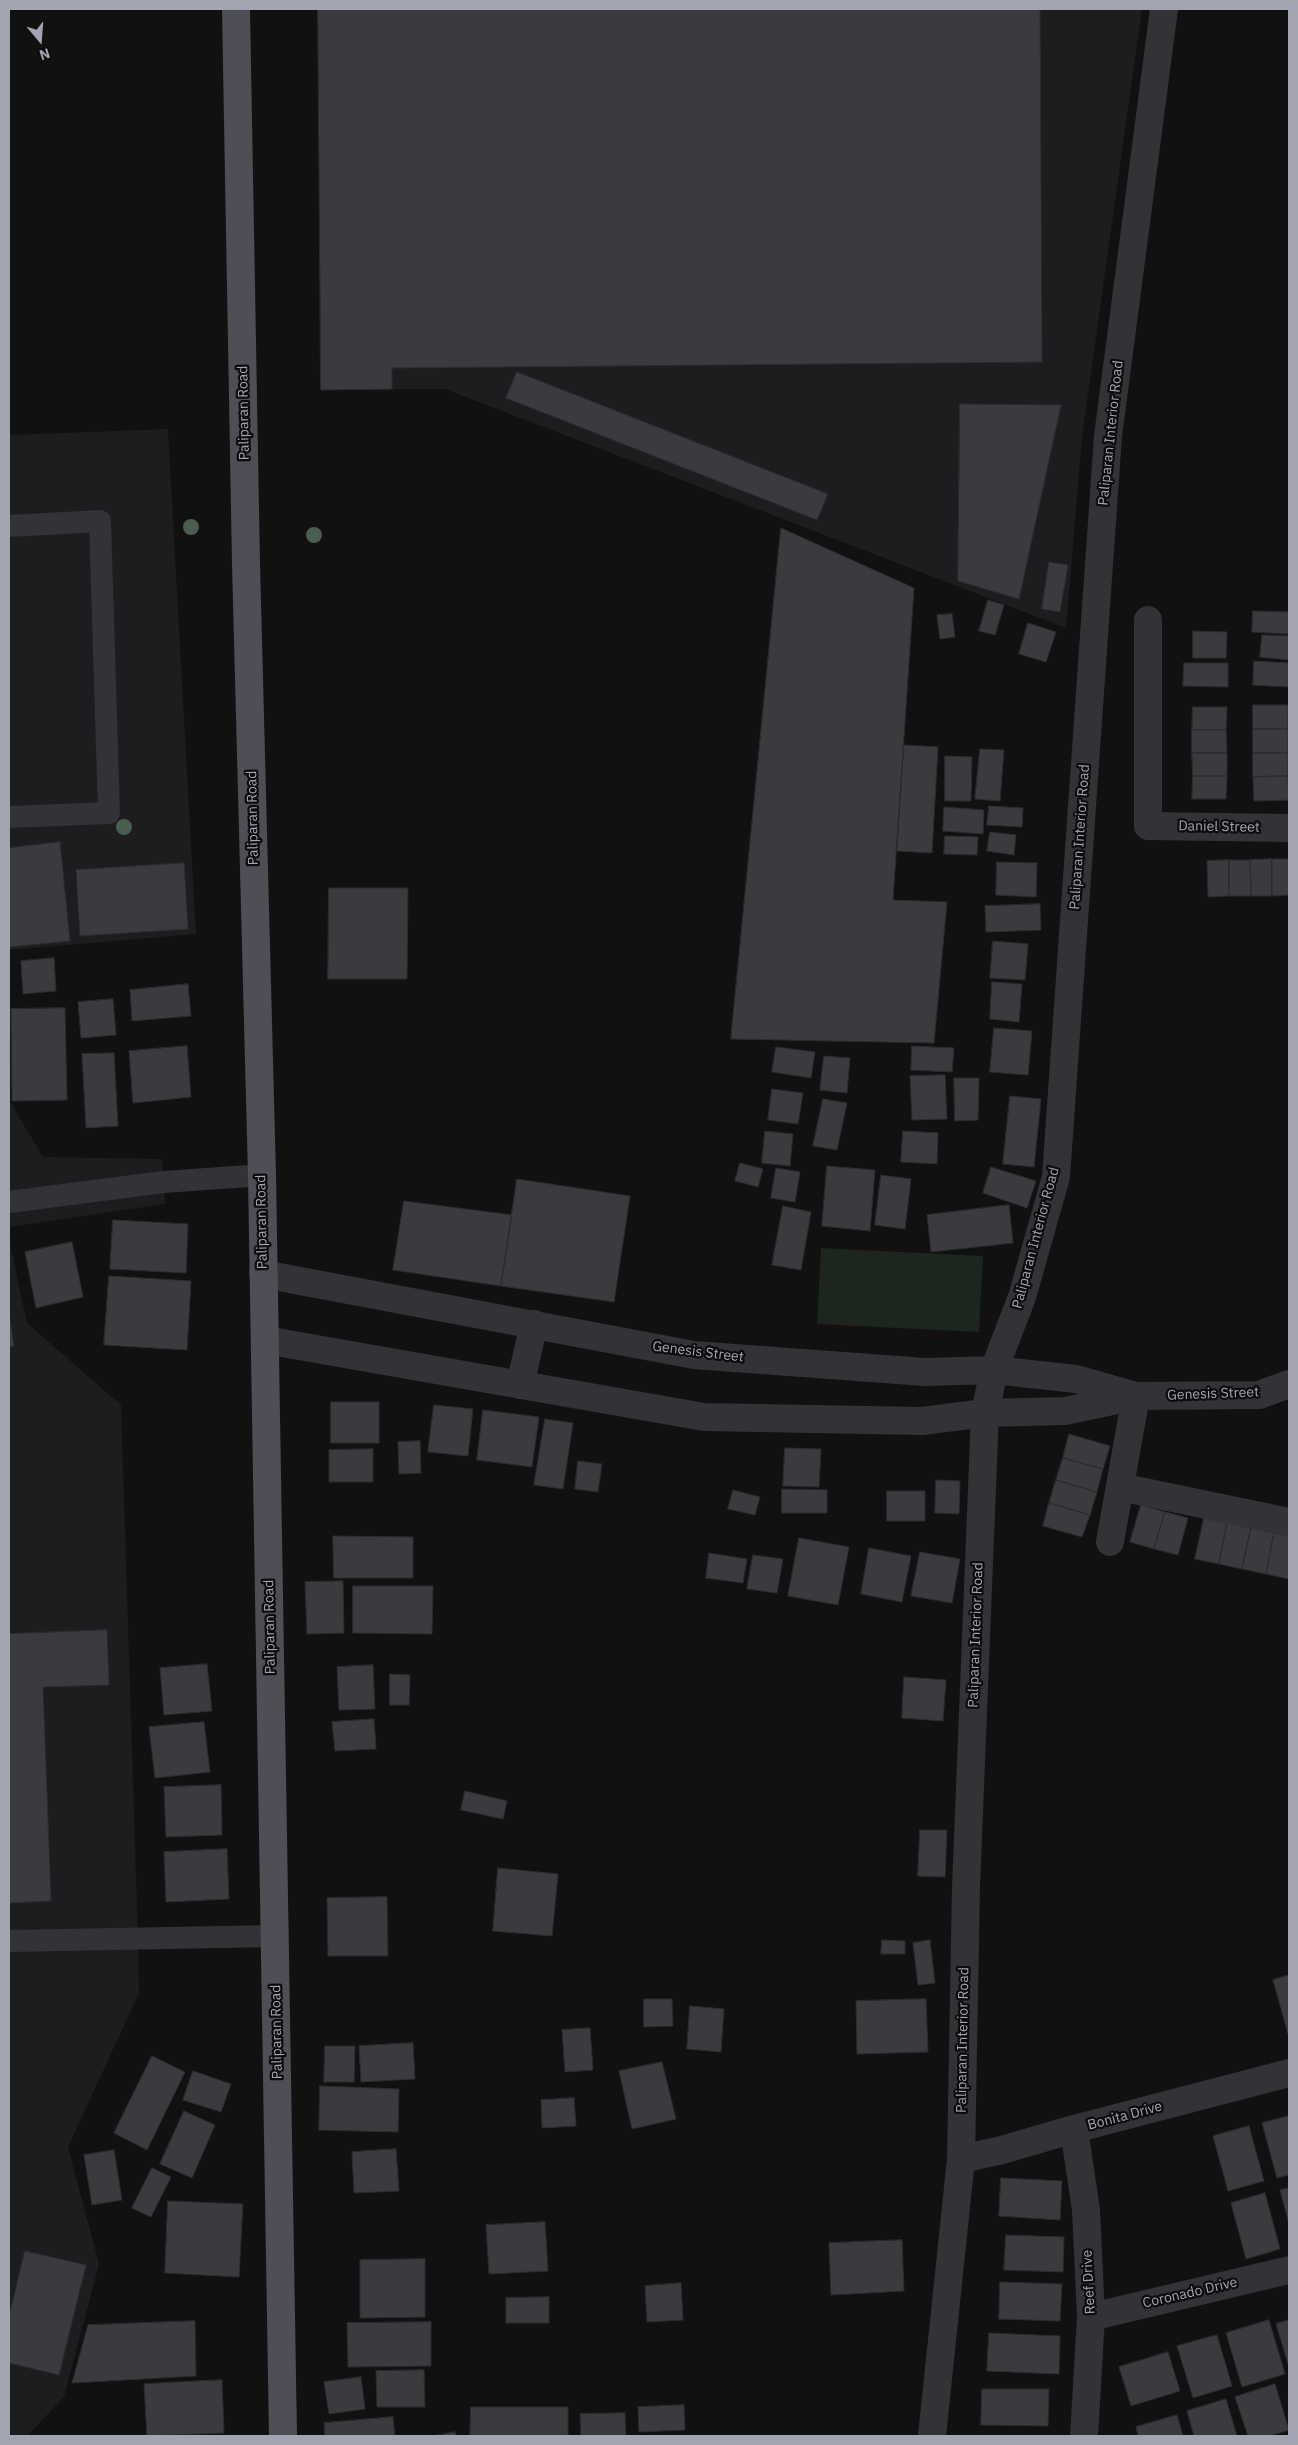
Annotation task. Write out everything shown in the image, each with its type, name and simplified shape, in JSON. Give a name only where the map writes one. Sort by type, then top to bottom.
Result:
[{"type":"main road","name":"Paliparan Road","points":[[236,9],[246,564],[262,1175],[283,2436]]},
{"type":"street","name":"Paliparan Interior Road","points":[[932,2436],[961,2159],[966,1887],[985,1412],[994,1370],[1022,1297],[1056,1177],[1108,436],[1164,9]]},
{"type":"street","name":"Daniel Street","points":[[1148,620],[1148,826],[1289,828]]},
{"type":"street","name":"Genesis Street","points":[[263,1274],[694,1355],[925,1372],[994,1370],[1076,1379],[1136,1396]]},
{"type":"street","points":[[520,1385],[534,1324]]},
{"type":"street","name":"Genesis Street","points":[[265,1340],[704,1416],[922,1421],[985,1412],[1065,1411],[1136,1396],[1259,1395],[1289,1384]]},
{"type":"street","points":[[1110,1542],[1136,1396]]},
{"type":"street","points":[[1120,1487],[1289,1522]]},
{"type":"street","name":"Bonita Drive","points":[[961,2159],[1002,2150],[1074,2129],[1289,2073]]},
{"type":"street","name":"Reef Drive","points":[[1074,2129],[1086,2210],[1091,2317],[1084,2436]]},
{"type":"street","name":"Coronado Drive","points":[[1091,2317],[1289,2270]]},
{"type":"lane","points":[[9,526],[100,521],[109,813],[9,817]]},
{"type":"lane","points":[[9,1202],[164,1182],[262,1175]]},
{"type":"lane","points":[[9,1941],[276,1936]]},
{"type":"shaded area","points":[[318,9],[1142,9],[1082,437],[1066,628],[445,389],[321,390]]},
{"type":"shaded area","points":[[168,429],[196,934],[9,950],[9,435]]},
{"type":"shaded area","points":[[9,1100],[43,1157],[162,1159],[165,1204],[9,1227]]},
{"type":"shaded area","points":[[9,1239],[27,1323],[121,1405],[139,1993],[68,2147],[99,2264],[64,2397],[27,2436],[9,2436]]},
{"type":"shaded area","points":[[821,1248],[983,1256],[979,1332],[817,1324]]},
{"type":"building","points":[[318,9],[1040,9],[1042,362],[392,368],[392,389],[321,390]]},
{"type":"building","points":[[517,372],[828,494],[817,520],[506,398]]},
{"type":"building","points":[[960,404],[1061,405],[1019,599],[958,581]]},
{"type":"building","points":[[781,528],[914,588],[893,900],[947,902],[934,1043],[731,1039]]},
{"type":"building","points":[[1049,562],[1068,565],[1060,612],[1042,609]]},
{"type":"building","points":[[988,600],[1004,605],[995,635],[979,631]]},
{"type":"building","points":[[1253,611],[1289,612],[1289,634],[1252,632]]},
{"type":"building","points":[[952,614],[955,637],[940,639],[937,615]]},
{"type":"building","points":[[1028,623],[1056,632],[1046,662],[1019,654]]},
{"type":"building","points":[[1193,631],[1227,632],[1226,658],[1193,658]]},
{"type":"building","points":[[1262,635],[1289,636],[1289,660],[1260,657]]},
{"type":"building","points":[[1254,661],[1289,663],[1289,687],[1253,685]]},
{"type":"building","points":[[1184,663],[1228,663],[1228,687],[1183,686]]},
{"type":"building","points":[[1253,705],[1288,705],[1288,729],[1253,729]]},
{"type":"building","points":[[1193,707],[1227,707],[1226,730],[1192,730]]},
{"type":"building","points":[[1253,729],[1288,729],[1288,753],[1253,753]]},
{"type":"building","points":[[1192,730],[1226,730],[1227,753],[1192,753]]},
{"type":"building","points":[[904,745],[938,747],[932,853],[897,851]]},
{"type":"building","points":[[980,749],[1004,750],[1000,801],[975,799]]},
{"type":"building","points":[[1192,753],[1227,753],[1227,776],[1193,776]]},
{"type":"building","points":[[1253,753],[1288,753],[1288,776],[1253,777]]},
{"type":"building","points":[[945,756],[972,757],[971,801],[945,801]]},
{"type":"building","points":[[1193,776],[1227,776],[1226,799],[1192,799]]},
{"type":"building","points":[[1288,776],[1289,800],[1254,801],[1253,777]]},
{"type":"building","points":[[989,806],[1023,808],[1022,827],[987,825]]},
{"type":"building","points":[[944,807],[984,810],[983,834],[943,831]]},
{"type":"building","points":[[990,832],[1016,835],[1014,855],[987,851]]},
{"type":"building","points":[[945,836],[978,837],[977,855],[944,854]]},
{"type":"building","points":[[60,842],[70,941],[9,947],[9,848]]},
{"type":"building","points":[[1272,859],[1272,896],[1251,896],[1250,860]]},
{"type":"building","points":[[1272,859],[1289,859],[1289,895],[1272,896]]},
{"type":"building","points":[[1229,860],[1250,860],[1251,896],[1229,896]]},
{"type":"building","points":[[1229,860],[1229,896],[1208,897],[1207,861]]},
{"type":"building","points":[[997,862],[1037,863],[1036,897],[996,895]]},
{"type":"building","points":[[184,863],[188,929],[80,936],[76,870]]},
{"type":"building","points":[[329,888],[408,888],[407,979],[328,979]]},
{"type":"building","points":[[1040,904],[1041,930],[986,932],[985,906]]},
{"type":"building","points":[[993,941],[1028,944],[1025,980],[990,978]]},
{"type":"building","points":[[54,958],[56,991],[23,994],[21,961]]},
{"type":"building","points":[[992,982],[1022,984],[1019,1022],[990,1019]]},
{"type":"building","points":[[188,984],[191,1016],[132,1021],[130,990]]},
{"type":"building","points":[[113,999],[116,1035],[81,1038],[78,1002]]},
{"type":"building","points":[[65,1008],[67,1100],[12,1101],[11,1009]]},
{"type":"building","points":[[994,1028],[1032,1031],[1028,1075],[990,1072]]},
{"type":"building","points":[[187,1046],[191,1097],[133,1103],[129,1051]]},
{"type":"building","points":[[912,1046],[954,1048],[952,1072],[911,1070]]},
{"type":"building","points":[[776,1047],[815,1052],[811,1078],[772,1072]]},
{"type":"building","points":[[114,1053],[118,1126],[86,1128],[82,1054]]},
{"type":"building","points":[[824,1056],[850,1058],[847,1093],[820,1090]]},
{"type":"building","points":[[945,1075],[947,1119],[912,1120],[910,1076]]},
{"type":"building","points":[[954,1078],[979,1078],[978,1120],[955,1121]]},
{"type":"building","points":[[772,1089],[803,1093],[798,1124],[768,1120]]},
{"type":"building","points":[[1010,1096],[1041,1099],[1034,1167],[1003,1164]]},
{"type":"building","points":[[823,1099],[847,1103],[837,1150],[813,1146]]},
{"type":"building","points":[[765,1131],[793,1134],[790,1166],[762,1163]]},
{"type":"building","points":[[903,1131],[938,1133],[937,1164],[901,1162]]},
{"type":"building","points":[[740,1163],[763,1169],[758,1187],[735,1181]]},
{"type":"building","points":[[827,1166],[875,1170],[870,1231],[822,1226]]},
{"type":"building","points":[[991,1167],[1036,1181],[1027,1208],[983,1193]]},
{"type":"building","points":[[776,1168],[800,1172],[795,1202],[771,1198]]},
{"type":"building","points":[[881,1175],[911,1179],[905,1229],[875,1225]]},
{"type":"building","points":[[517,1179],[630,1196],[614,1302],[501,1286]]},
{"type":"building","points":[[404,1201],[512,1215],[501,1286],[393,1270]]},
{"type":"building","points":[[1009,1205],[1013,1243],[931,1252],[927,1215]]},
{"type":"building","points":[[783,1206],[811,1212],[801,1270],[772,1265]]},
{"type":"building","points":[[113,1220],[188,1224],[186,1273],[110,1269]]},
{"type":"building","points":[[72,1242],[83,1297],[36,1308],[25,1252]]},
{"type":"building","points":[[109,1276],[191,1281],[187,1350],[104,1345]]},
{"type":"building","points":[[9,1313],[14,1346],[9,1347]]},
{"type":"building","points":[[331,1402],[379,1402],[379,1443],[331,1443]]},
{"type":"building","points":[[434,1405],[473,1409],[468,1456],[428,1452]]},
{"type":"building","points":[[483,1410],[539,1417],[532,1467],[477,1460]]},
{"type":"building","points":[[545,1419],[573,1423],[563,1489],[534,1485]]},
{"type":"building","points":[[1069,1434],[1110,1446],[1103,1469],[1063,1458]]},
{"type":"building","points":[[420,1441],[421,1473],[399,1474],[398,1442]]},
{"type":"building","points":[[785,1448],[821,1449],[819,1487],[783,1486]]},
{"type":"building","points":[[373,1449],[373,1482],[329,1482],[329,1450]]},
{"type":"building","points":[[1063,1458],[1103,1469],[1097,1492],[1056,1480]]},
{"type":"building","points":[[578,1461],[602,1464],[598,1492],[575,1489]]},
{"type":"building","points":[[936,1480],[960,1481],[959,1514],[935,1513]]},
{"type":"building","points":[[1056,1480],[1097,1492],[1090,1515],[1049,1503]]},
{"type":"building","points":[[782,1489],[827,1490],[827,1513],[782,1513]]},
{"type":"building","points":[[733,1490],[760,1497],[755,1515],[728,1509]]},
{"type":"building","points":[[887,1491],[925,1491],[925,1521],[887,1521]]},
{"type":"building","points":[[1049,1503],[1090,1515],[1082,1537],[1043,1526]]},
{"type":"building","points":[[1141,1505],[1165,1512],[1154,1549],[1130,1542]]},
{"type":"building","points":[[1165,1512],[1188,1518],[1178,1555],[1154,1549]]},
{"type":"building","points":[[1204,1518],[1227,1523],[1219,1564],[1195,1559]]},
{"type":"building","points":[[1227,1523],[1251,1528],[1242,1569],[1219,1564]]},
{"type":"building","points":[[1251,1528],[1274,1533],[1266,1574],[1242,1569]]},
{"type":"building","points":[[1274,1533],[1289,1536],[1289,1579],[1266,1574]]},
{"type":"building","points":[[333,1536],[413,1537],[413,1578],[334,1578]]},
{"type":"building","points":[[799,1538],[849,1547],[838,1605],[788,1596]]},
{"type":"building","points":[[869,1548],[911,1556],[902,1602],[861,1594]]},
{"type":"building","points":[[920,1552],[960,1559],[952,1603],[911,1596]]},
{"type":"building","points":[[709,1553],[747,1559],[743,1583],[706,1578]]},
{"type":"building","points":[[753,1555],[783,1559],[777,1593],[747,1589]]},
{"type":"building","points":[[343,1581],[344,1633],[307,1634],[305,1582]]},
{"type":"building","points":[[353,1586],[433,1586],[432,1634],[353,1633]]},
{"type":"building","points":[[107,1630],[109,1685],[43,1687],[51,1901],[9,1903],[9,1634]]},
{"type":"building","points":[[207,1664],[212,1711],[164,1715],[160,1668]]},
{"type":"building","points":[[373,1665],[375,1709],[339,1710],[337,1667]]},
{"type":"building","points":[[390,1674],[410,1675],[409,1705],[390,1705]]},
{"type":"building","points":[[904,1677],[946,1680],[943,1721],[902,1718]]},
{"type":"building","points":[[374,1719],[376,1749],[335,1751],[332,1722]]},
{"type":"building","points":[[204,1722],[210,1772],[155,1778],[149,1727]]},
{"type":"building","points":[[221,1785],[222,1835],[166,1837],[164,1787]]},
{"type":"building","points":[[465,1791],[507,1801],[503,1819],[461,1810]]},
{"type":"building","points":[[920,1830],[947,1830],[945,1877],[918,1876]]},
{"type":"building","points":[[227,1849],[229,1899],[166,1902],[164,1852]]},
{"type":"building","points":[[498,1868],[558,1874],[552,1936],[493,1931]]},
{"type":"building","points":[[387,1897],[388,1956],[328,1956],[327,1898]]},
{"type":"building","points":[[882,1940],[905,1941],[905,1954],[881,1954]]},
{"type":"building","points":[[930,1940],[935,1983],[918,1985],[913,1943]]},
{"type":"building","points":[[1289,1975],[1289,2034],[1288,2034],[1273,1980]]},
{"type":"building","points":[[644,1999],[672,1999],[673,2026],[644,2027]]},
{"type":"building","points":[[926,1999],[928,2052],[857,2054],[856,2001]]},
{"type":"building","points":[[690,2006],[724,2009],[721,2052],[687,2049]]},
{"type":"building","points":[[590,2028],[593,2070],[565,2072],[562,2030]]},
{"type":"building","points":[[413,2043],[415,2079],[361,2082],[359,2046]]},
{"type":"building","points":[[325,2046],[355,2046],[354,2082],[324,2082]]},
{"type":"building","points":[[152,2056],[185,2072],[147,2150],[114,2133]]},
{"type":"building","points":[[662,2062],[676,2119],[632,2129],[619,2071]]},
{"type":"building","points":[[193,2071],[231,2084],[221,2112],[183,2100]]},
{"type":"building","points":[[320,2086],[399,2089],[398,2132],[319,2130]]},
{"type":"building","points":[[574,2098],[576,2126],[542,2128],[541,2100]]},
{"type":"building","points":[[184,2111],[215,2125],[192,2178],[160,2164]]},
{"type":"building","points":[[1289,2116],[1289,2175],[1277,2178],[1262,2123]]},
{"type":"building","points":[[1249,2126],[1264,2181],[1228,2191],[1213,2136]]},
{"type":"building","points":[[396,2149],[399,2191],[354,2193],[352,2152]]},
{"type":"building","points":[[114,2150],[122,2200],[92,2205],[84,2155]]},
{"type":"building","points":[[152,2168],[171,2177],[151,2217],[132,2208]]},
{"type":"building","points":[[1001,2178],[1062,2181],[1060,2220],[999,2216]]},
{"type":"building","points":[[1289,2188],[1289,2224],[1280,2190]]},
{"type":"building","points":[[1265,2193],[1280,2249],[1246,2259],[1231,2203]]},
{"type":"building","points":[[168,2201],[243,2204],[239,2277],[165,2273]]},
{"type":"building","points":[[545,2222],[548,2271],[489,2274],[486,2225]]},
{"type":"building","points":[[1006,2235],[1064,2237],[1063,2272],[1004,2270]]},
{"type":"building","points":[[902,2240],[904,2291],[831,2295],[829,2243]]},
{"type":"building","points":[[25,2251],[86,2265],[59,2375],[9,2363],[9,2317]]},
{"type":"building","points":[[425,2259],[425,2317],[360,2318],[360,2260]]},
{"type":"building","points":[[1000,2282],[1062,2284],[1060,2321],[999,2319]]},
{"type":"building","points":[[681,2283],[683,2320],[647,2322],[645,2286]]},
{"type":"building","points":[[549,2297],[549,2323],[506,2323],[506,2298]]},
{"type":"building","points":[[1269,2320],[1285,2374],[1242,2387],[1226,2333]]},
{"type":"building","points":[[1289,2320],[1289,2367],[1276,2324]]},
{"type":"building","points":[[195,2321],[196,2376],[72,2383],[88,2325]]},
{"type":"building","points":[[431,2322],[431,2366],[348,2367],[347,2323]]},
{"type":"building","points":[[989,2333],[1060,2336],[1059,2374],[987,2371]]},
{"type":"building","points":[[1217,2335],[1232,2386],[1193,2398],[1177,2346]]},
{"type":"building","points":[[1168,2352],[1180,2391],[1131,2406],[1119,2367]]},
{"type":"building","points":[[424,2370],[425,2407],[377,2407],[376,2371]]},
{"type":"building","points":[[361,2377],[365,2409],[329,2414],[324,2382]]},
{"type":"building","points":[[222,2380],[224,2433],[147,2436],[144,2384]]},
{"type":"building","points":[[1275,2384],[1289,2430],[1269,2436],[1248,2436],[1235,2397]]},
{"type":"building","points":[[982,2389],[1049,2389],[1048,2426],[981,2425]]},
{"type":"building","points":[[1226,2399],[1237,2436],[1194,2436],[1187,2411]]},
{"type":"building","points":[[684,2405],[685,2430],[639,2432],[638,2407]]},
{"type":"building","points":[[471,2407],[568,2407],[568,2436],[470,2436]]},
{"type":"building","points":[[625,2413],[626,2436],[581,2436],[580,2414]]},
{"type":"building","points":[[1177,2415],[1183,2436],[1138,2436],[1136,2427]]},
{"type":"building","points":[[393,2417],[395,2436],[325,2436],[324,2423]]},
{"type":"building","points":[[455,2432],[456,2436],[433,2436]]}]
